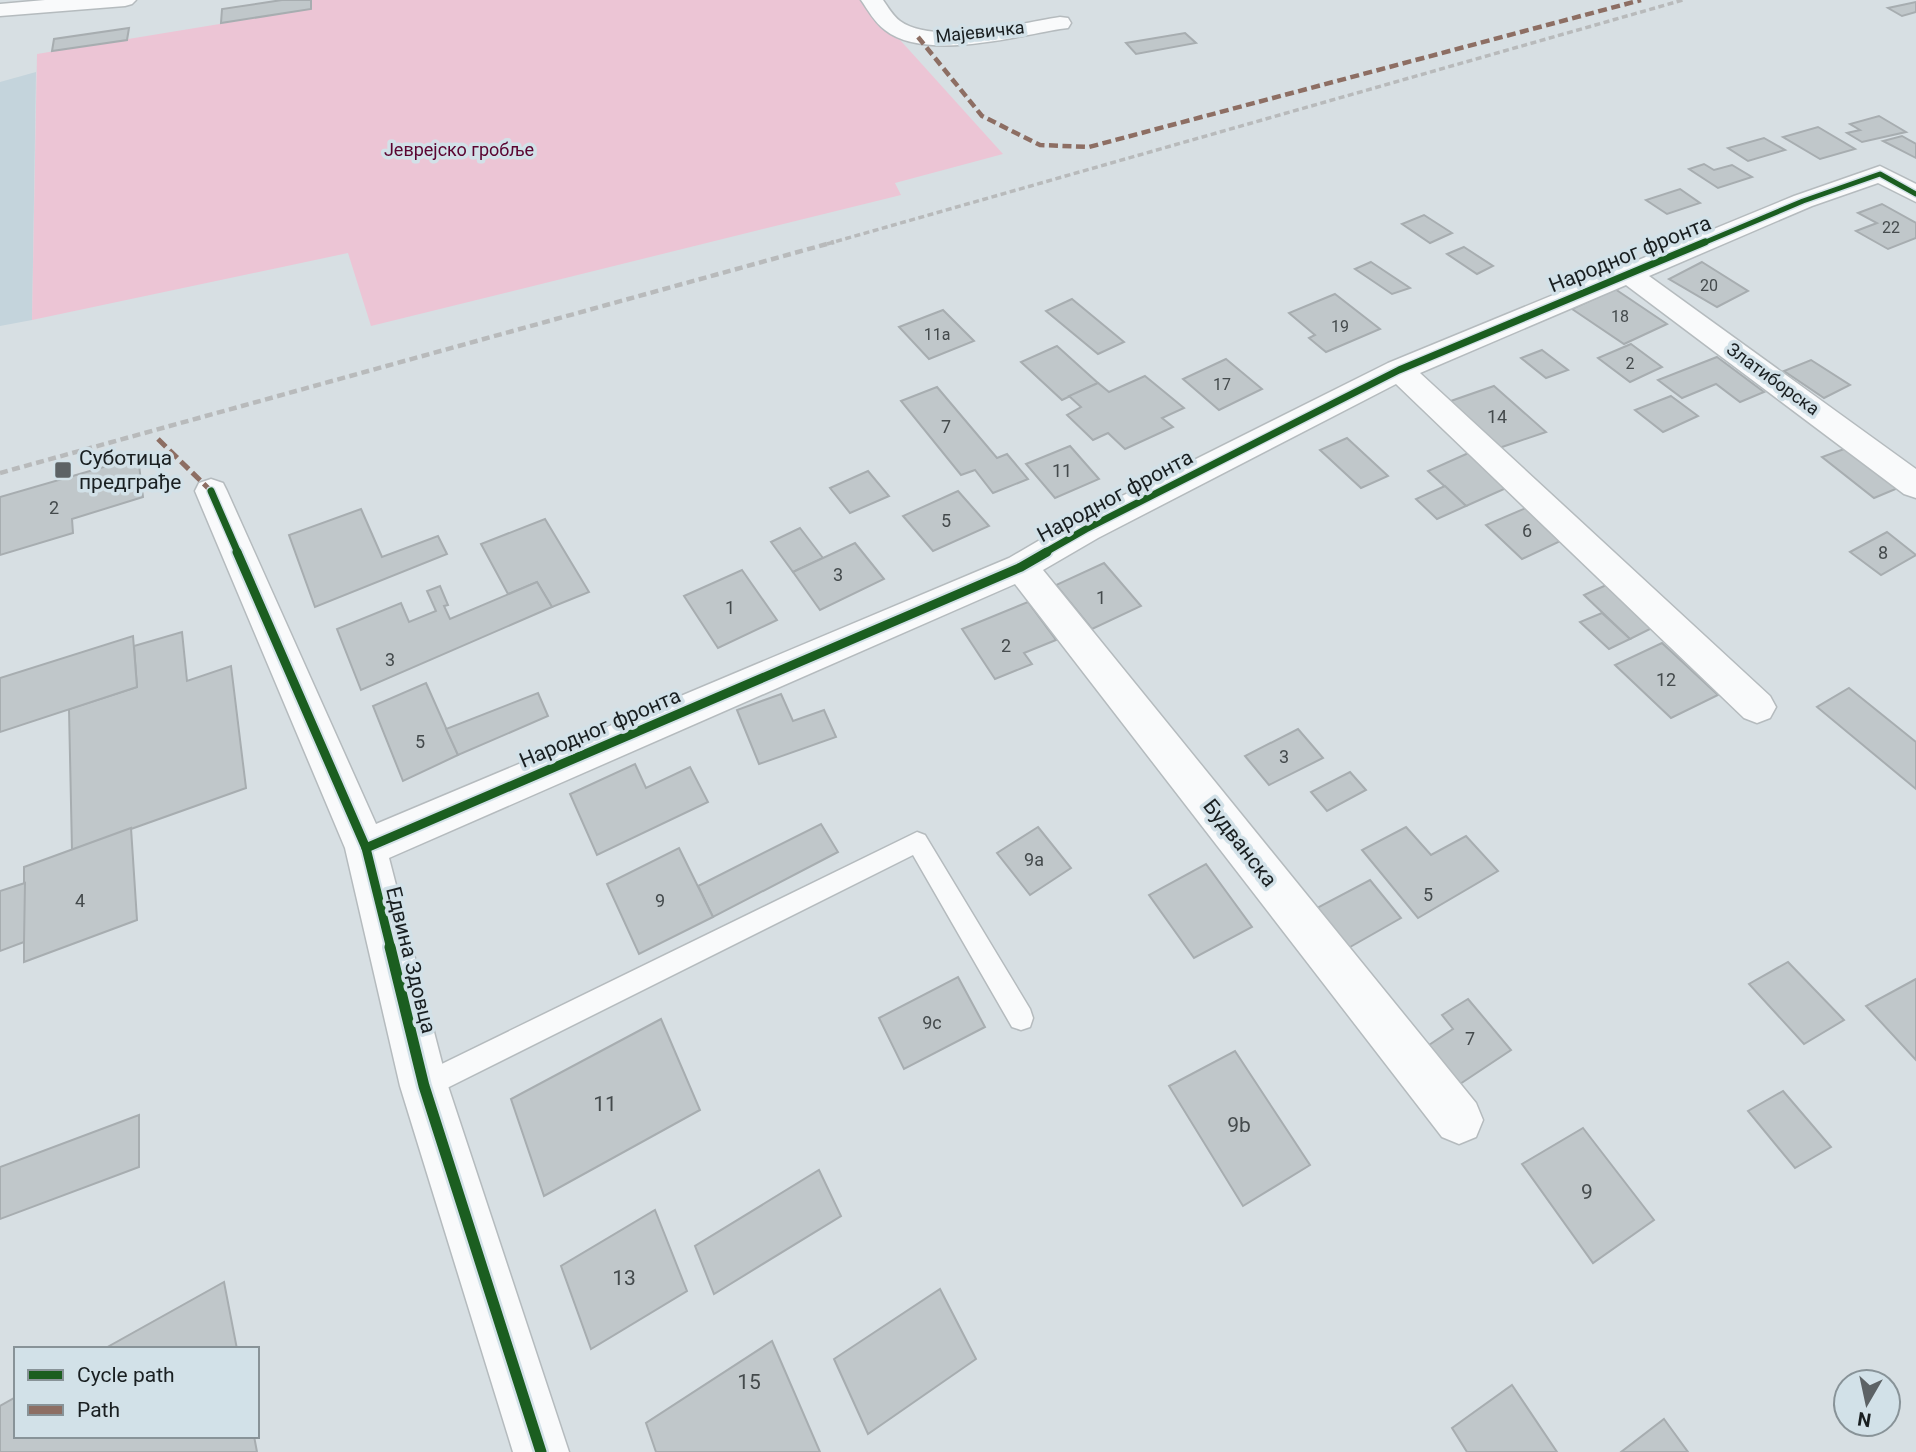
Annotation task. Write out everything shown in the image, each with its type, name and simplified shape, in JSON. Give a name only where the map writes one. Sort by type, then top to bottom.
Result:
[{"type":"street","points":[[0,10],[125,0]]},
{"type":"street","name":"Мајевичка","points":[[872,0],[894,26],[918,37],[942,40],[1060,23]]},
{"type":"street","name":"Народног фронта","points":[[366,848],[1021,567],[1097,523],[1399,370],[1803,201],[1880,174],[1916,194]]},
{"type":"street","name":"Златиборска","points":[[1628,274],[1916,486]]},
{"type":"street","points":[[1399,370],[1757,706]]},
{"type":"street","name":"Едвина Здовца","points":[[211,491],[366,848],[424,1086],[541,1452]]},
{"type":"street","name":"Будванска","points":[[1021,567],[1459,1120]]},
{"type":"lane","points":[[424,1086],[917,842],[1021,1018]]},
{"type":"shaded area","points":[[36,72],[32,320],[0,326],[0,82]]},
{"type":"green space","name":"Јеврејско гробље","points":[[311,0],[864,0],[1003,154],[895,183],[901,195],[371,326],[348,253],[32,320],[37,54],[311,9]]},
{"type":"building","points":[[282,0],[311,0],[311,9],[221,23],[222,9]]},
{"type":"building","points":[[1916,2],[1916,12],[1902,16],[1888,8]]},
{"type":"building","points":[[129,28],[127,40],[52,51],[54,39]]},
{"type":"building","points":[[1185,33],[1196,43],[1136,54],[1126,43]]},
{"type":"building","points":[[1879,116],[1906,132],[1862,142],[1847,133],[1860,130],[1850,124]]},
{"type":"building","points":[[1818,127],[1855,149],[1820,159],[1783,137]]},
{"type":"building","points":[[1902,136],[1916,144],[1916,158],[1883,141]]},
{"type":"building","points":[[1764,138],[1785,150],[1748,161],[1728,148]]},
{"type":"building","points":[[1704,164],[1714,170],[1732,165],[1752,177],[1718,188],[1689,169]]},
{"type":"building","points":[[1680,189],[1700,203],[1667,214],[1646,200]]},
{"type":"building","points":[[1882,204],[1916,223],[1916,238],[1888,249],[1856,231],[1877,223],[1858,213]]},
{"type":"building","points":[[1424,215],[1452,233],[1430,243],[1402,224]]},
{"type":"building","points":[[1464,247],[1493,266],[1477,274],[1447,254]]},
{"type":"building","points":[[1371,262],[1410,288],[1392,294],[1355,269]]},
{"type":"building","points":[[1702,262],[1748,291],[1717,307],[1669,279]]},
{"type":"building","points":[[1615,289],[1667,324],[1624,344],[1572,309]]},
{"type":"building","points":[[1335,294],[1380,329],[1326,352],[1309,338],[1315,335],[1289,313]]},
{"type":"building","points":[[1072,299],[1124,342],[1098,354],[1046,311]]},
{"type":"building","points":[[943,310],[974,341],[929,359],[899,327]]},
{"type":"building","points":[[1631,344],[1662,367],[1630,382],[1598,358]]},
{"type":"building","points":[[1057,346],[1098,383],[1062,400],[1021,362]]},
{"type":"building","points":[[1542,350],[1568,370],[1546,378],[1521,358]]},
{"type":"building","points":[[1717,357],[1764,392],[1740,402],[1716,384],[1682,398],[1658,380]]},
{"type":"building","points":[[1226,359],[1262,389],[1219,410],[1183,379]]},
{"type":"building","points":[[1811,360],[1850,385],[1824,398],[1784,371]]},
{"type":"building","points":[[1145,376],[1184,408],[1162,418],[1173,427],[1125,449],[1108,433],[1093,440],[1067,415],[1081,407],[1069,396],[1098,383],[1109,392]]},
{"type":"building","points":[[1494,386],[1546,432],[1499,448],[1448,402]]},
{"type":"building","points":[[937,387],[997,458],[1007,454],[1028,479],[993,493],[975,470],[961,475],[901,401]]},
{"type":"building","points":[[1671,396],[1698,416],[1663,432],[1635,410]]},
{"type":"building","points":[[1347,438],[1388,476],[1361,488],[1320,450]]},
{"type":"building","points":[[1070,446],[1099,479],[1055,498],[1026,464]]},
{"type":"building","points":[[1847,448],[1898,488],[1874,498],[1822,457]]},
{"type":"building","points":[[1473,451],[1513,485],[1466,506],[1428,471]]},
{"type":"building","points":[[138,457],[143,497],[72,519],[73,533],[0,555],[0,497]]},
{"type":"building","points":[[868,471],[889,496],[850,513],[830,488]]},
{"type":"building","points":[[1445,486],[1466,506],[1437,519],[1416,499]]},
{"type":"building","points":[[958,491],[989,526],[933,551],[903,516]]},
{"type":"building","points":[[1533,505],[1569,537],[1522,559],[1486,525]]},
{"type":"building","points":[[361,509],[382,557],[438,536],[447,554],[315,607],[289,535]]},
{"type":"building","points":[[545,519],[589,592],[552,607],[537,582],[508,594],[481,544]]},
{"type":"building","points":[[800,528],[823,558],[793,572],[771,542]]},
{"type":"building","points":[[1887,532],[1916,555],[1881,575],[1850,552]]},
{"type":"building","points":[[855,543],[884,579],[820,610],[793,572]]},
{"type":"building","points":[[1104,563],[1141,606],[1092,629],[1056,585]]},
{"type":"building","points":[[742,570],[777,620],[718,648],[684,596]]},
{"type":"building","points":[[537,582],[552,607],[361,690],[337,629],[401,603],[409,622],[436,611],[427,591],[440,586],[448,605],[444,606],[450,619]]},
{"type":"building","points":[[1613,582],[1660,624],[1630,639],[1584,595]]},
{"type":"building","points":[[1028,602],[1056,640],[1024,653],[1032,664],[995,679],[962,629]]},
{"type":"building","points":[[1602,613],[1630,639],[1609,649],[1580,622]]},
{"type":"building","points":[[182,632],[187,681],[231,666],[246,788],[72,850],[69,709],[137,687],[134,646]]},
{"type":"building","points":[[133,636],[137,687],[0,732],[0,678]]},
{"type":"building","points":[[1662,643],[1718,695],[1671,718],[1615,665]]},
{"type":"building","points":[[426,683],[458,755],[403,781],[373,706]]},
{"type":"building","points":[[1849,688],[1916,742],[1916,789],[1817,707]]},
{"type":"building","points":[[538,693],[548,716],[458,755],[446,729]]},
{"type":"building","points":[[781,694],[793,721],[824,710],[836,737],[759,764],[737,710]]},
{"type":"building","points":[[1298,729],[1323,758],[1269,785],[1245,756]]},
{"type":"building","points":[[635,764],[646,788],[690,767],[708,802],[597,855],[570,794]]},
{"type":"building","points":[[1350,772],[1366,790],[1327,811],[1311,792]]},
{"type":"building","points":[[821,824],[838,852],[713,917],[698,886]]},
{"type":"building","points":[[1038,827],[1071,868],[1030,895],[997,853]]},
{"type":"building","points":[[1406,827],[1431,855],[1466,836],[1498,871],[1418,918],[1362,850]]},
{"type":"building","points":[[131,828],[137,920],[24,962],[24,867]]},
{"type":"building","points":[[679,848],[713,917],[639,954],[607,884]]},
{"type":"building","points":[[1206,864],[1252,927],[1194,958],[1149,895]]},
{"type":"building","points":[[1370,880],[1401,918],[1343,951],[1313,910]]},
{"type":"building","points":[[25,883],[24,942],[0,951],[0,891]]},
{"type":"building","points":[[1788,962],[1844,1020],[1804,1044],[1749,984]]},
{"type":"building","points":[[958,977],[985,1027],[904,1069],[879,1018]]},
{"type":"building","points":[[1916,979],[1916,1060],[1866,1006]]},
{"type":"building","points":[[1468,999],[1511,1050],[1454,1088],[1423,1049],[1453,1029],[1442,1015]]},
{"type":"building","points":[[661,1019],[700,1110],[544,1196],[511,1099]]},
{"type":"building","points":[[1235,1051],[1310,1165],[1243,1206],[1169,1086]]},
{"type":"building","points":[[1783,1091],[1831,1147],[1795,1168],[1748,1111]]},
{"type":"building","points":[[139,1115],[139,1167],[0,1219],[0,1167]]},
{"type":"building","points":[[1583,1128],[1654,1220],[1593,1263],[1522,1164]]},
{"type":"building","points":[[819,1170],[841,1216],[714,1294],[695,1246]]},
{"type":"building","points":[[655,1210],[687,1291],[591,1349],[561,1266]]},
{"type":"building","points":[[224,1282],[237,1347],[108,1347]]},
{"type":"building","points":[[940,1289],[976,1359],[868,1434],[834,1359]]},
{"type":"building","points":[[772,1341],[820,1452],[656,1452],[646,1423]]},
{"type":"building","points":[[1512,1385],[1557,1452],[1467,1452],[1452,1428]]},
{"type":"building","points":[[14,1398],[14,1438],[254,1438],[257,1452],[0,1452],[0,1406]]},
{"type":"building","points":[[1664,1419],[1688,1452],[1621,1452]]},
{"type":"railway","points":[[827,244],[1683,0]]},
{"type":"railway","points":[[0,473],[834,242]]},
{"type":"marked path","points":[[918,37],[982,116],[1040,145],[1089,147],[1641,0]]},
{"type":"marked path","points":[[158,439],[211,491]]},
{"type":"cycle path","points":[[366,848],[1021,567],[1086,529],[1399,370],[1803,201],[1880,174],[1916,194]]},
{"type":"cycle path","points":[[211,491],[366,848],[424,1086],[541,1452]]},
{"type":"place","name":"Суботица предграђе","points":[[63,470]]}]
